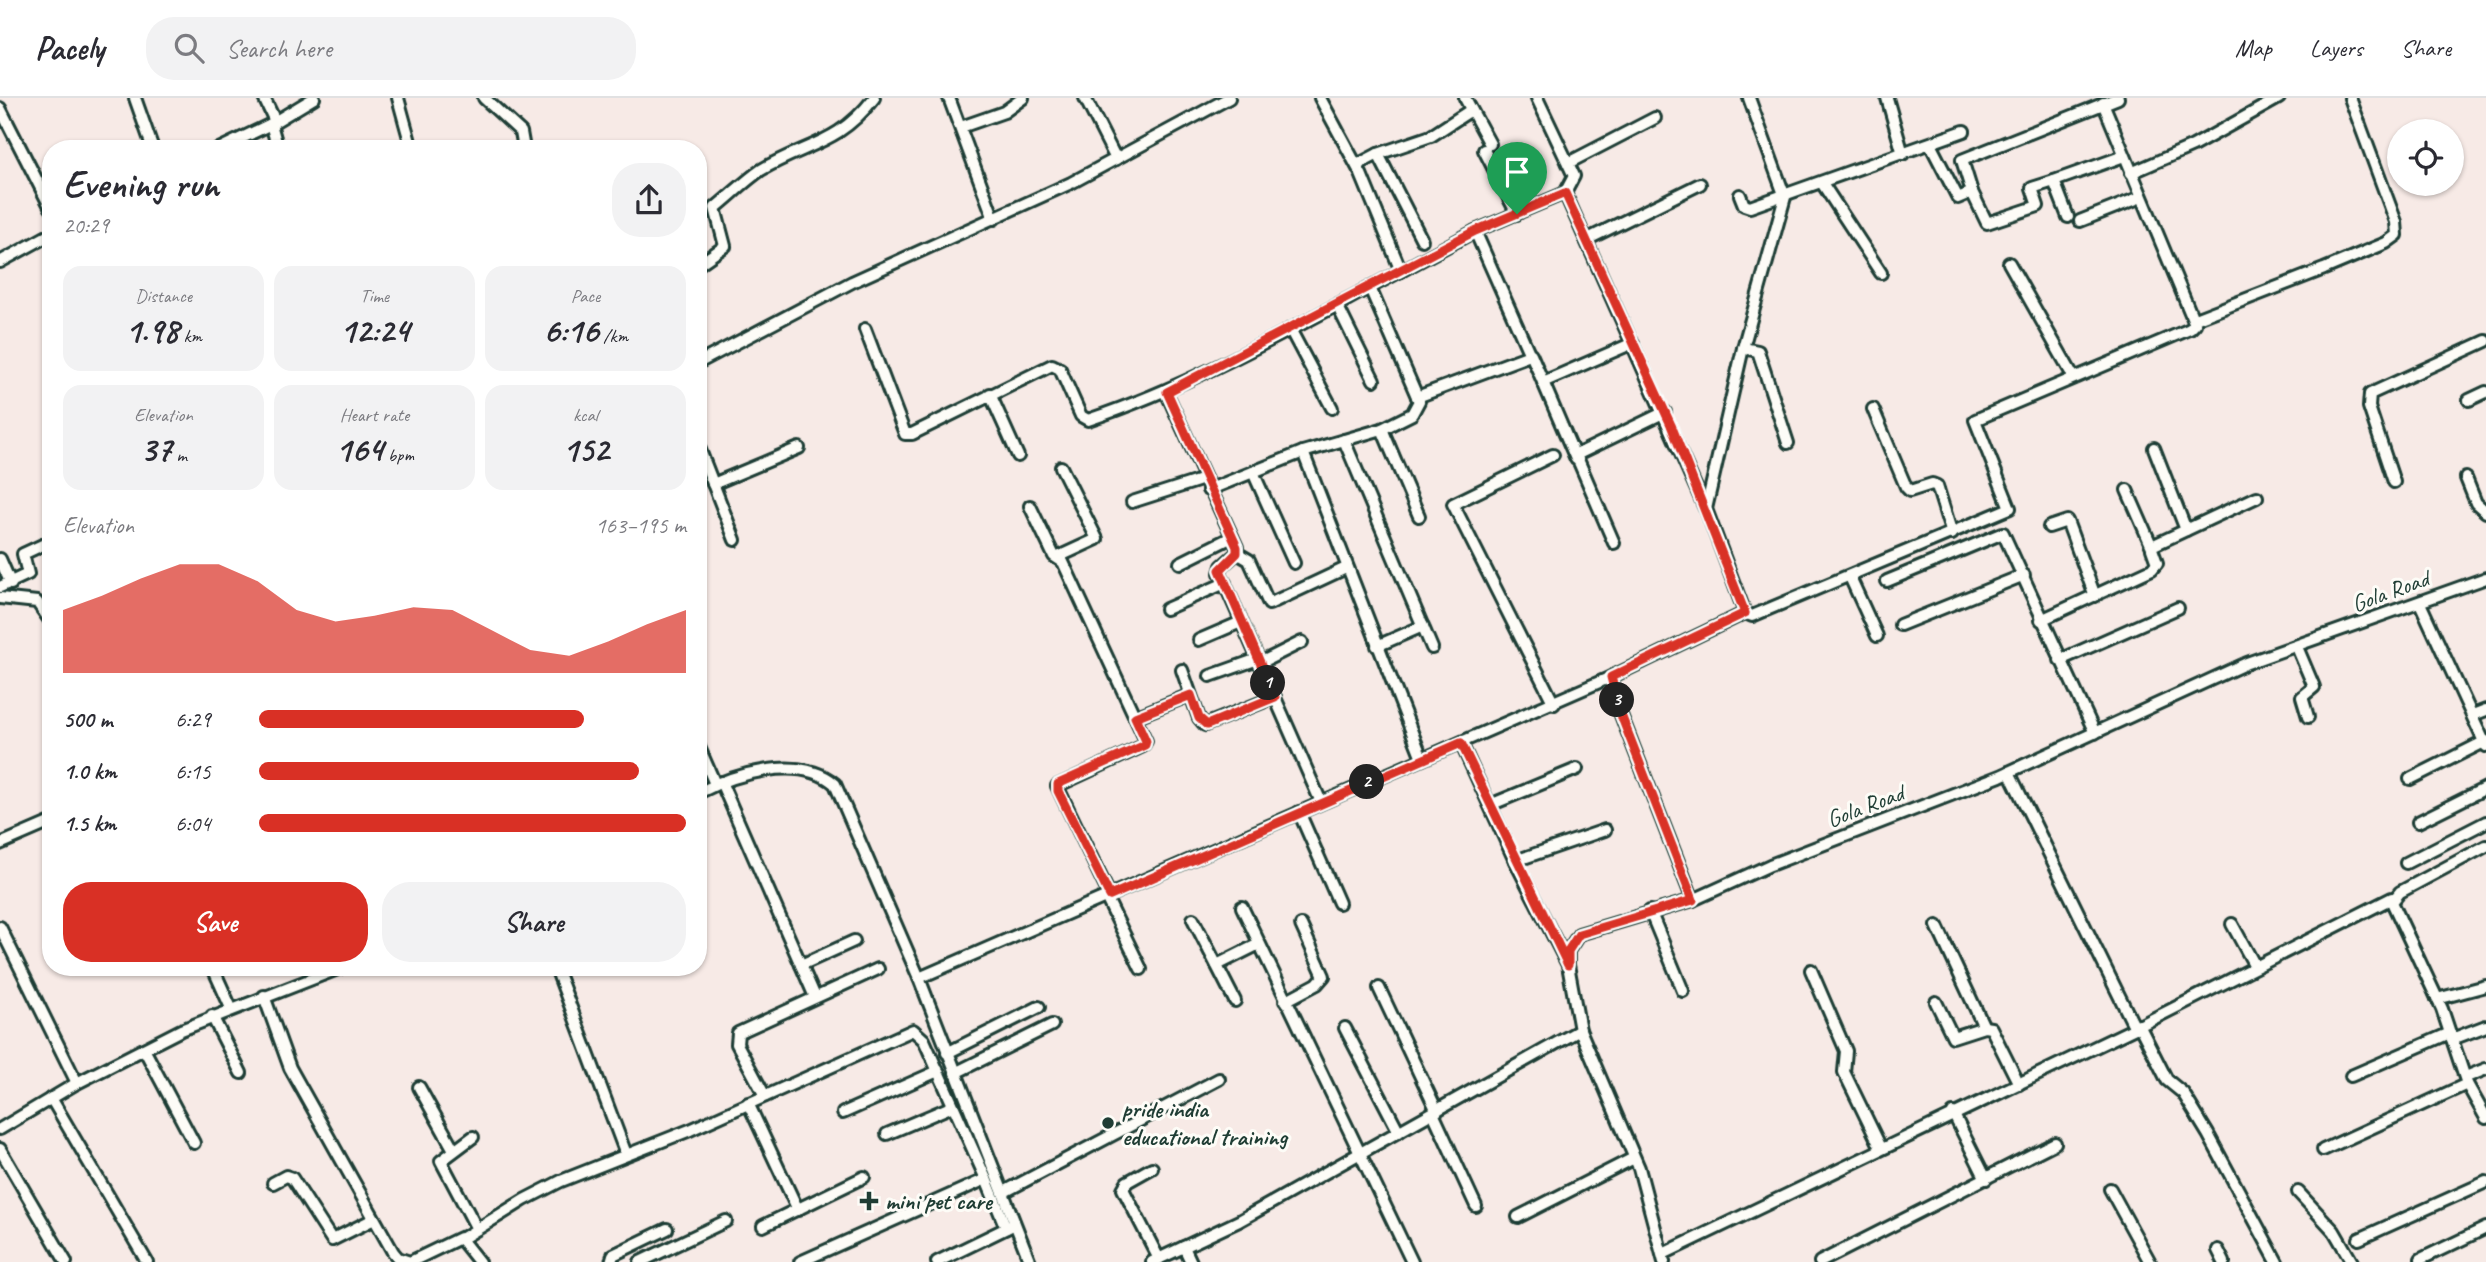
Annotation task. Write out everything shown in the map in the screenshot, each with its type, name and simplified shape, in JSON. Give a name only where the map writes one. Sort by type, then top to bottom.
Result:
[{"type":"street","points":[[135,98],[150,140]]},
{"type":"street","points":[[264,98],[276,140]]},
{"type":"street","points":[[237,140],[314,98]]},
{"type":"street","points":[[397,98],[409,140]]},
{"type":"street","points":[[484,98],[521,132],[522,140]]},
{"type":"street","points":[[707,258],[724,246],[715,208],[761,171],[827,141],[861,115],[874,98]]},
{"type":"street","points":[[949,98],[994,219]]},
{"type":"street","points":[[961,127],[1004,112],[1023,98]]},
{"type":"street","points":[[1085,98],[1116,159]]},
{"type":"street","points":[[707,358],[852,282],[994,219],[1116,159],[1229,98]]},
{"type":"street","points":[[1320,98],[1357,165],[1401,271]]},
{"type":"street","points":[[1465,98],[1517,214]]},
{"type":"street","points":[[865,329],[905,434],[912,434],[1052,365],[1060,369],[1086,420],[1167,392],[1475,231],[1565,193],[1574,176],[1537,98]]},
{"type":"street","points":[[1706,509],[1743,348],[1785,197],[1749,98]]},
{"type":"street","points":[[1887,98],[1903,153]]},
{"type":"street","points":[[2118,98],[1964,157],[1962,163],[1987,223],[2038,206],[2032,188],[2124,156]]},
{"type":"street","points":[[2131,173],[2193,146],[2278,98]]},
{"type":"street","points":[[2195,319],[2324,269],[2386,243],[2397,235],[2396,222],[2350,98]]},
{"type":"street","points":[[1565,193],[1665,412],[1706,509],[1745,613],[1752,616],[2010,508],[1975,420],[2073,376],[2190,329],[2196,324],[2103,103]]},
{"type":"street","points":[[0,108],[42,190]]},
{"type":"street","points":[[1357,165],[1378,154],[1431,136],[1471,110]]},
{"type":"street","points":[[1568,163],[1655,118]]},
{"type":"street","points":[[1740,195],[1747,208],[1785,197],[1964,131]]},
{"type":"street","points":[[1930,144],[1958,198],[1972,192]]},
{"type":"street","points":[[1378,154],[1422,240]]},
{"type":"street","points":[[2054,181],[2068,217]]},
{"type":"street","points":[[1822,183],[1881,273]]},
{"type":"street","points":[[1586,240],[1700,184]]},
{"type":"street","points":[[2080,221],[2141,197]]},
{"type":"street","points":[[1475,231],[1614,543]]},
{"type":"street","points":[[0,262],[42,239]]},
{"type":"street","points":[[2009,263],[2073,376]]},
{"type":"street","points":[[1132,502],[1253,472],[1303,452],[1382,429],[1412,414],[1419,401],[1418,397],[1370,288]]},
{"type":"street","points":[[1337,305],[1374,380]]},
{"type":"street","points":[[1290,329],[1332,408]]},
{"type":"street","points":[[2394,482],[2369,407],[2370,394],[2486,341]]},
{"type":"street","points":[[1543,382],[1633,343]]},
{"type":"street","points":[[1743,348],[1758,351],[1788,443]]},
{"type":"street","points":[[1418,397],[1527,358],[1531,354]]},
{"type":"street","points":[[1167,392],[1237,553],[1251,562],[1269,604],[1346,568]]},
{"type":"street","points":[[2469,400],[2486,392]]},
{"type":"street","points":[[990,394],[1018,456]]},
{"type":"street","points":[[1873,409],[1906,487],[1910,491],[1932,484],[1937,486],[1952,534]]},
{"type":"street","points":[[1576,459],[1579,453],[1665,412]]},
{"type":"street","points":[[1382,429],[1419,516]]},
{"type":"street","points":[[1344,440],[1432,648]]},
{"type":"street","points":[[713,484],[799,448]]},
{"type":"street","points":[[2154,448],[2186,530]]},
{"type":"street","points":[[1303,452],[1422,758]]},
{"type":"street","points":[[1553,455],[1453,504],[1554,704]]},
{"type":"street","points":[[1058,557],[1097,539],[1061,467]]},
{"type":"street","points":[[707,468],[735,540]]},
{"type":"street","points":[[1253,472],[1294,563]]},
{"type":"street","points":[[2466,478],[2476,503],[2486,512]]},
{"type":"street","points":[[2041,620],[2156,566],[2152,547],[2127,490]]},
{"type":"street","points":[[2152,547],[2257,497]]},
{"type":"street","points":[[1030,506],[1054,556],[1058,557],[1146,741],[1145,745],[1057,786],[1141,969]]},
{"type":"street","points":[[2049,527],[2068,521],[2095,596]]},
{"type":"street","points":[[1887,581],[2003,533],[2095,733]]},
{"type":"street","points":[[1180,563],[1232,537]]},
{"type":"street","points":[[0,559],[5,585],[28,574],[23,554],[42,545]]},
{"type":"street","points":[[1237,553],[1220,568],[1225,583],[1321,802]]},
{"type":"street","points":[[1900,625],[2024,575]]},
{"type":"street","points":[[1850,576],[1877,636]]},
{"type":"street","name":"Gola Road","points":[[1568,965],[1568,951],[1579,934],[1693,900],[1770,865],[2008,772],[2228,671],[2486,578]]},
{"type":"street","points":[[1166,610],[1225,583]]},
{"type":"street","points":[[0,598],[37,602],[42,609]]},
{"type":"street","points":[[2410,779],[2485,743],[2420,603]]},
{"type":"street","points":[[2060,660],[2179,608]]},
{"type":"street","points":[[919,978],[1422,758],[1554,704],[1745,613]]},
{"type":"street","points":[[1199,640],[1241,622]]},
{"type":"street","points":[[1377,646],[1423,626]]},
{"type":"street","points":[[1210,676],[1259,661],[1302,642]]},
{"type":"street","points":[[2297,647],[2314,688],[2302,697],[2308,717]]},
{"type":"street","points":[[1182,670],[1199,718],[1206,725],[1275,697]]},
{"type":"street","points":[[1611,677],[1621,715],[1693,900]]},
{"type":"street","points":[[1135,717],[1191,695]]},
{"type":"street","points":[[2473,715],[2486,710]]},
{"type":"street","points":[[1461,743],[1515,861],[1568,965],[1580,1030],[1634,1158],[1664,1258],[1952,1113],[2019,1084],[2137,1026],[2392,898],[2486,846]]},
{"type":"street","points":[[707,762],[815,997]]},
{"type":"street","points":[[707,788],[718,783],[790,768],[824,776],[835,784],[919,978],[1004,1192],[1011,1226]]},
{"type":"street","points":[[1490,805],[1577,769]]},
{"type":"street","points":[[2008,772],[2137,1026],[2167,1080],[2183,1093],[2277,1262]]},
{"type":"street","points":[[2418,822],[2486,788]]},
{"type":"street","points":[[1299,812],[1339,903]]},
{"type":"street","points":[[2406,863],[2486,822]]},
{"type":"street","points":[[0,844],[42,825]]},
{"type":"street","points":[[1515,861],[1605,830]]},
{"type":"street","points":[[2392,898],[2393,908],[2437,999],[2467,1080],[2486,1117]]},
{"type":"street","points":[[1242,907],[1412,1262]]},
{"type":"street","points":[[1650,911],[1683,991]]},
{"type":"street","points":[[1193,919],[1235,1001]]},
{"type":"street","points":[[2232,924],[2255,966]]},
{"type":"street","points":[[1285,1001],[1317,984],[1324,976],[1301,925]]},
{"type":"street","points":[[1937,926],[1984,1027]]},
{"type":"street","points":[[0,927],[77,1083]]},
{"type":"street","points":[[801,965],[853,941]]},
{"type":"street","points":[[1217,965],[1259,944]]},
{"type":"street","points":[[765,1096],[736,1036],[878,969]]},
{"type":"street","points":[[1811,970],[1846,1051],[1844,1072],[1881,1148]]},
{"type":"street","points":[[217,976],[231,1008]]},
{"type":"street","points":[[0,1129],[77,1083],[212,1016],[318,976]]},
{"type":"street","points":[[559,976],[626,1154]]},
{"type":"street","points":[[2437,999],[2486,986]]},
{"type":"street","points":[[1379,988],[1476,1206]]},
{"type":"street","points":[[264,996],[290,1068],[393,1252],[403,1261],[422,1258],[463,1238],[540,1191],[690,1130],[913,1030],[924,1040],[986,1179],[1027,1261]]},
{"type":"street","points":[[1936,1002],[1953,1037],[1984,1027],[1993,1030],[2019,1084]]},
{"type":"street","points":[[947,1053],[1040,1007]]},
{"type":"street","points":[[212,1016],[241,1073]]},
{"type":"street","points":[[955,1073],[1052,1025]]},
{"type":"street","points":[[2351,1076],[2451,1036],[2486,1026]]},
{"type":"street","points":[[1345,1028],[1399,1132]]},
{"type":"street","points":[[1152,1168],[1125,1183],[1124,1189],[1156,1260],[1239,1221],[1580,1030]]},
{"type":"street","points":[[144,1049],[194,1143]]},
{"type":"street","points":[[2323,1150],[2486,1069]]},
{"type":"street","points":[[843,1113],[938,1072]]},
{"type":"street","points":[[1004,1192],[1219,1079]]},
{"type":"street","points":[[419,1087],[454,1150]]},
{"type":"street","points":[[51,1098],[147,1262]]},
{"type":"street","points":[[748,1103],[798,1210]]},
{"type":"street","points":[[887,1135],[953,1106]]},
{"type":"street","points":[[1952,1113],[1986,1179]]},
{"type":"street","points":[[473,1137],[442,1158],[442,1163],[477,1229]]},
{"type":"street","points":[[1820,1262],[2055,1143]]},
{"type":"street","points":[[0,1149],[66,1262]]},
{"type":"street","points":[[1518,1217],[1634,1158]]},
{"type":"street","points":[[273,1183],[286,1176],[292,1178],[332,1240],[374,1219]]},
{"type":"street","points":[[763,1226],[864,1177]]},
{"type":"street","points":[[800,1262],[986,1179]]},
{"type":"street","points":[[2359,1239],[2486,1182]]},
{"type":"street","points":[[2110,1189],[2150,1262]]},
{"type":"street","points":[[2298,1192],[2334,1231],[2352,1262]]},
{"type":"street","points":[[640,1262],[726,1221]]},
{"type":"street","points":[[937,1262],[1011,1226]]},
{"type":"street","points":[[611,1262],[616,1253],[667,1228]]},
{"type":"street","points":[[2421,1259],[2486,1228]]},
{"type":"street","points":[[463,1238],[479,1262]]},
{"type":"street","points":[[1184,1247],[1191,1262]]},
{"type":"street","points":[[2217,1250],[2224,1262]]},
{"type":"place","name":"pride india educational training","points":[[1108,1123]]},
{"type":"place","name":"mini pet care","points":[[869,1201]]},
{"type":"route","points":[[1565,193],[1671,425],[1745,613],[1611,677],[1621,715],[1693,900],[1579,934],[1572,940],[1568,951],[1568,965],[1515,861],[1461,743],[1110,896],[1058,791],[1058,784],[1145,745],[1146,741],[1135,717],[1191,695],[1199,718],[1207,725],[1275,697],[1220,570],[1237,553],[1237,547],[1208,490],[1167,392],[1475,231],[1517,214],[1565,193]]}]
